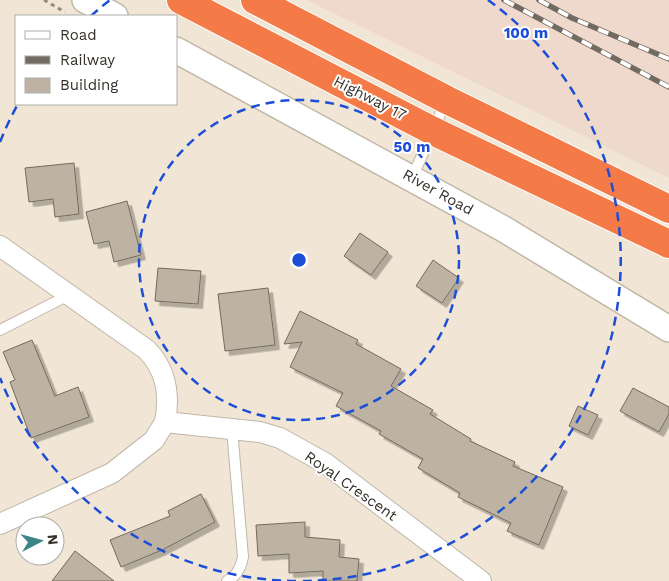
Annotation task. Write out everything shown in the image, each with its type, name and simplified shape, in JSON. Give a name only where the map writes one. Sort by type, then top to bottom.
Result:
[{"type":"highway","name":"Highway 17","points":[[181,0],[433,131],[669,244]]},
{"type":"highway","points":[[255,0],[447,100],[669,209]]},
{"type":"street","points":[[76,6],[111,15]]},
{"type":"street","name":"River Road","points":[[178,51],[412,178],[539,250],[669,329]]},
{"type":"street","points":[[0,246],[147,350],[159,365],[168,399],[165,422],[154,440],[112,473],[0,524]]},
{"type":"street","name":"Royal Crescent","points":[[165,422],[232,428],[260,432],[280,438],[324,463],[481,581]]},
{"type":"lane","points":[[412,178],[447,100]]},
{"type":"lane","points":[[0,330],[69,295]]},
{"type":"lane","points":[[227,581],[238,572],[242,566],[243,557],[232,428]]},
{"type":"path","points":[[44,0],[76,6]]},
{"type":"shaded area","points":[[307,0],[669,0],[669,178]]},
{"type":"building","points":[[74,163],[79,214],[55,217],[53,199],[29,202],[25,168]]},
{"type":"building","points":[[127,201],[141,255],[114,262],[109,241],[94,244],[86,212]]},
{"type":"building","points":[[360,233],[388,252],[371,275],[344,256]]},
{"type":"building","points":[[433,260],[459,278],[442,303],[416,286]]},
{"type":"building","points":[[158,268],[201,271],[198,304],[155,301]]},
{"type":"building","points":[[268,288],[275,345],[225,351],[218,294]]},
{"type":"building","points":[[300,311],[358,340],[356,344],[401,369],[391,386],[433,410],[430,414],[471,439],[470,441],[515,462],[513,466],[563,487],[539,545],[507,531],[511,523],[458,497],[460,493],[418,468],[423,459],[379,434],[381,431],[336,406],[343,393],[290,367],[302,342],[284,344]]},
{"type":"building","points":[[32,340],[55,396],[78,387],[89,417],[31,438],[10,382],[15,380],[3,352]]},
{"type":"building","points":[[633,388],[669,407],[669,414],[659,432],[620,411]]},
{"type":"building","points":[[578,406],[598,415],[588,435],[569,426]]},
{"type":"building","points":[[201,494],[215,522],[162,550],[121,567],[110,540],[170,516],[168,511]]},
{"type":"building","points":[[305,522],[305,537],[340,540],[339,557],[359,559],[357,581],[323,581],[323,571],[289,573],[289,554],[258,556],[256,525]]},
{"type":"building","points":[[75,551],[114,581],[52,581]]},
{"type":"railway","points":[[504,0],[669,87]]},
{"type":"railway","points":[[539,0],[572,18],[669,59]]}]
